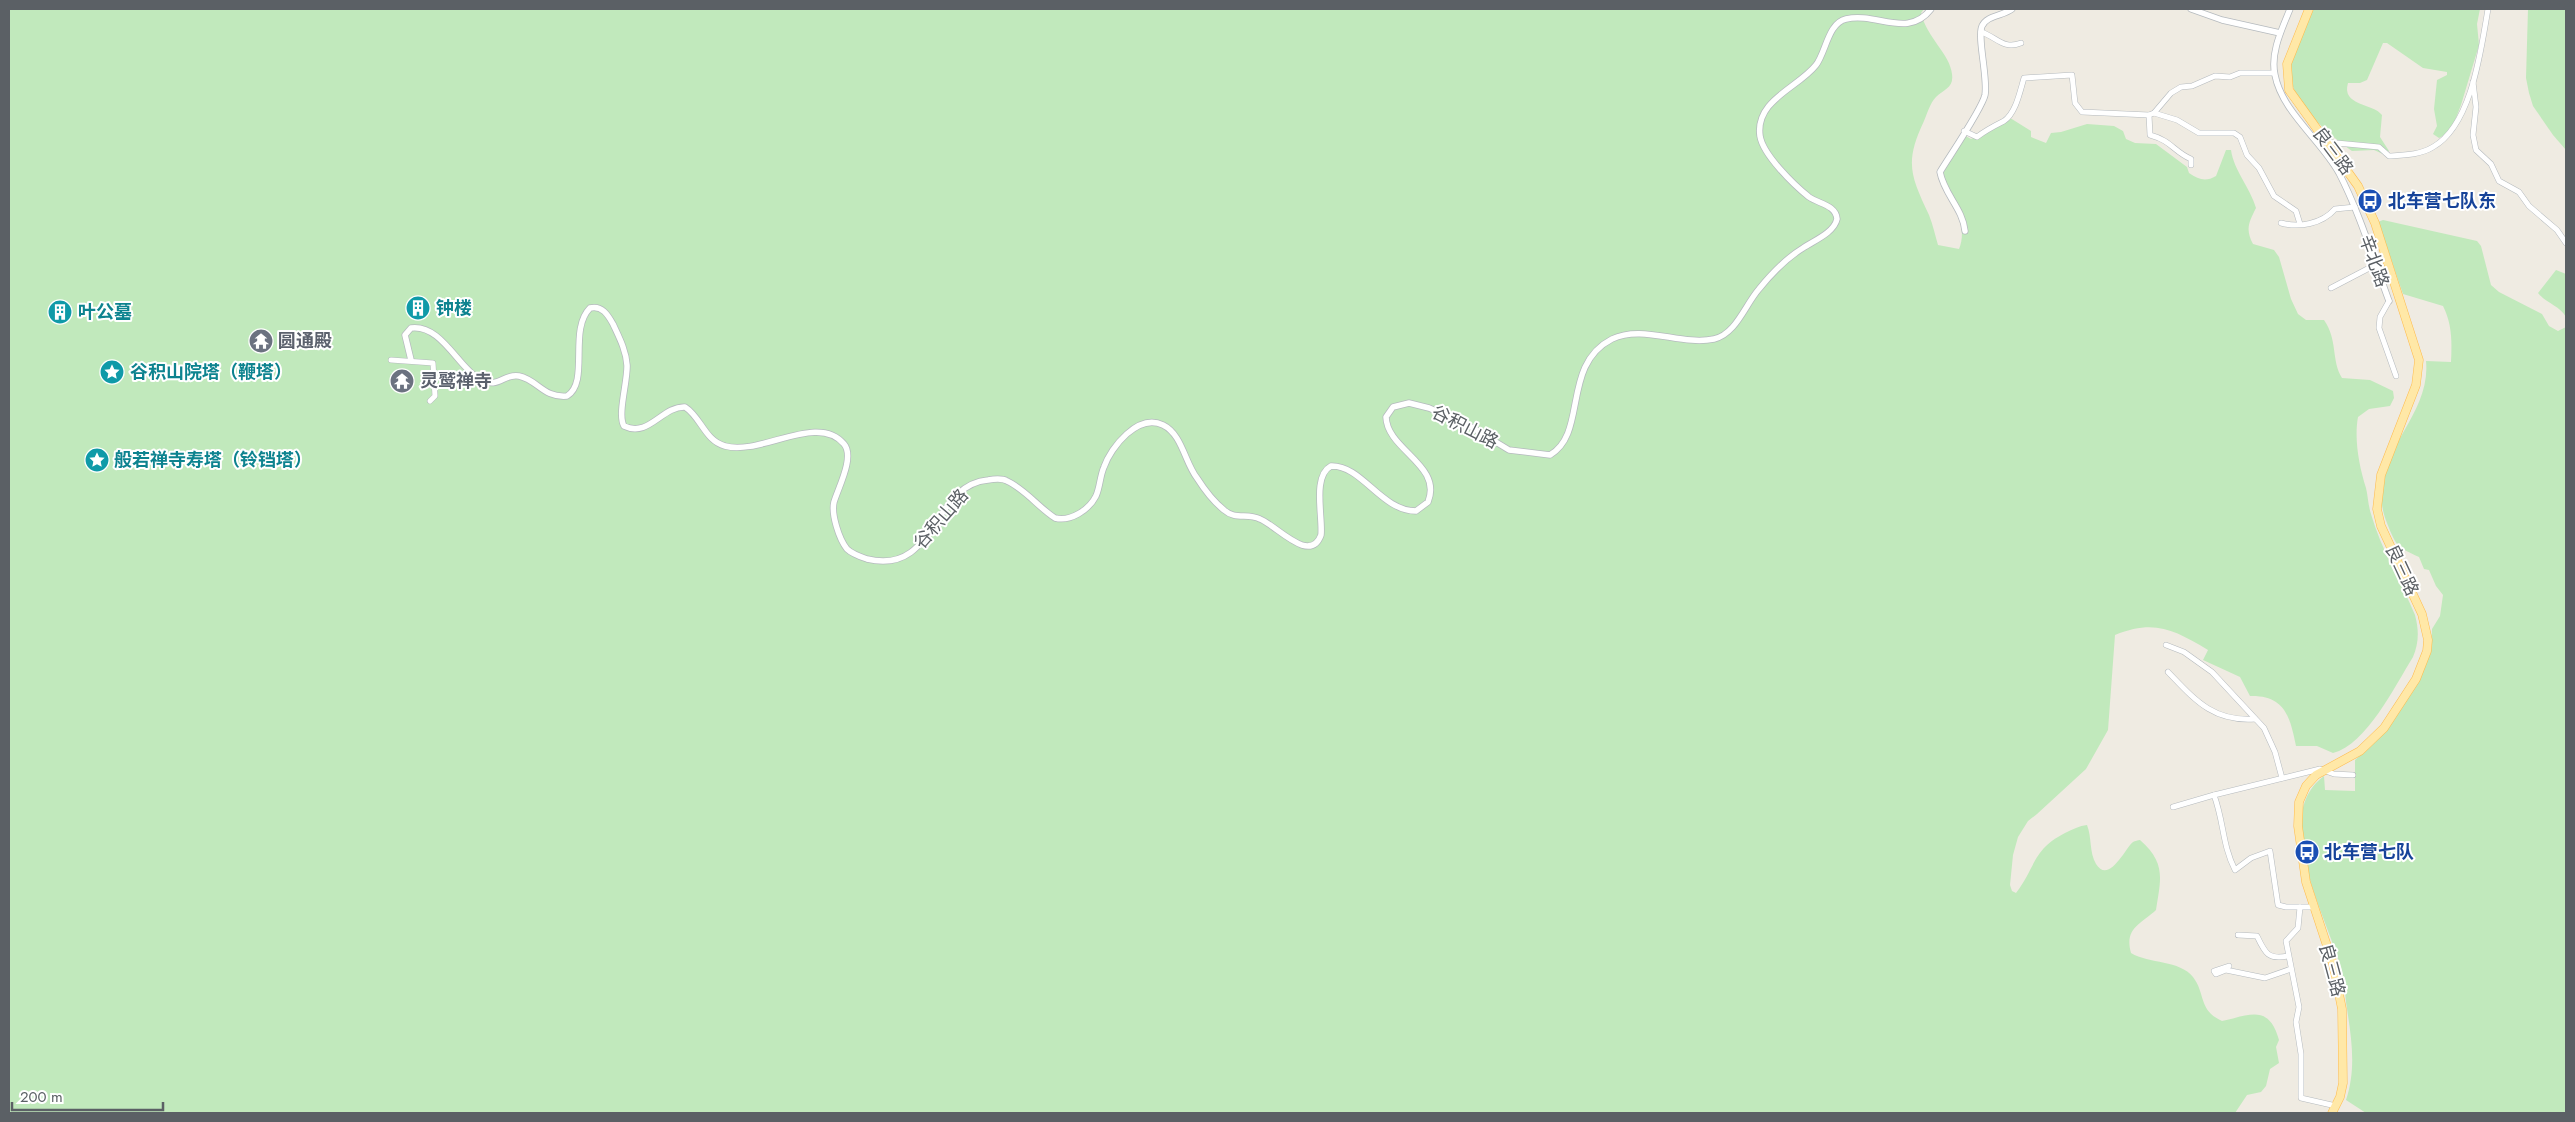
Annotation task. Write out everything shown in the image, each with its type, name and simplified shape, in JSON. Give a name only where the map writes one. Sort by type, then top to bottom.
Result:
[{"type":"main road","name":"良三路","points":[[2309,9],[2289,58],[2286,79],[2291,94],[2352,175],[2366,202],[2418,355],[2418,376],[2381,475],[2376,509],[2381,526],[2422,614],[2428,640],[2427,651],[2416,679],[2384,728],[2360,751],[2325,770],[2306,786],[2299,802],[2301,853],[2312,907],[2333,964],[2341,1002],[2344,1070],[2343,1083],[2334,1110]]},
{"type":"street","name":"谷积山路","points":[[411,360],[405,335],[408,330],[416,328],[444,342],[461,363],[484,382],[497,383],[519,376],[529,379],[548,393],[567,396],[574,390],[577,384],[578,347],[583,317],[590,308],[602,309],[609,317],[626,357],[627,380],[621,416],[624,426],[631,429],[644,428],[673,408],[686,406],[712,439],[725,446],[759,445],[812,431],[829,433],[844,444],[848,455],[834,503],[842,539],[850,551],[869,559],[899,559],[911,554],[922,543],[954,499],[973,484],[984,480],[1007,481],[1055,518],[1071,517],[1086,507],[1095,497],[1104,467],[1116,447],[1137,426],[1153,423],[1159,423],[1169,429],[1180,446],[1190,470],[1223,510],[1236,517],[1259,518],[1300,546],[1310,547],[1319,540],[1321,535],[1321,482],[1325,472],[1331,466],[1337,466],[1357,477],[1385,500],[1405,509],[1419,510],[1428,502],[1430,490],[1422,468],[1389,430],[1386,417],[1393,407],[1408,404],[1429,408],[1468,425],[1509,450],[1545,456],[1557,450],[1564,439],[1570,424],[1576,391],[1583,370],[1591,357],[1605,344],[1614,339],[1634,334],[1686,341],[1715,339],[1727,332],[1757,290],[1780,264],[1831,229],[1837,219],[1832,209],[1808,196],[1766,153],[1760,132],[1764,111],[1816,65],[1834,27],[1840,22],[1855,18],[1914,23],[1924,18],[1932,9]]},
{"type":"street","points":[[1965,231],[1962,217],[1942,183],[1940,172],[1984,96],[1985,62],[1981,32],[1988,19],[2012,9]]},
{"type":"street","points":[[2191,9],[2222,20],[2280,33]]},
{"type":"street","name":"辛北路","points":[[2290,9],[2280,33],[2274,73],[2277,85],[2289,107],[2328,153],[2354,207],[2389,301]]},
{"type":"street","points":[[2326,142],[2379,147],[2389,156],[2416,154],[2433,148],[2445,139],[2456,125],[2473,79],[2484,36],[2488,9]]},
{"type":"street","points":[[1981,32],[1989,34],[2001,44],[2012,46],[2021,43]]},
{"type":"street","points":[[2191,165],[2191,159],[2180,154],[2166,139],[2150,134],[2151,114],[2171,93],[2181,87],[2192,86],[2215,76],[2230,77],[2240,73],[2274,73]]},
{"type":"street","points":[[1964,131],[1977,137],[1994,124],[2006,120],[2015,105],[2024,78],[2072,75],[2075,103],[2082,112],[2151,114],[2177,120],[2199,133],[2234,134],[2240,137],[2247,155],[2259,168],[2274,196],[2296,211],[2300,224]]},
{"type":"street","points":[[2473,79],[2476,107],[2473,135],[2476,150],[2491,164],[2499,181],[2519,192],[2530,206],[2557,230],[2566,243]]},
{"type":"street","points":[[2281,223],[2292,226],[2319,220],[2334,209],[2354,207]]},
{"type":"street","points":[[2330,288],[2376,266]]},
{"type":"street","points":[[2389,301],[2380,316],[2379,328],[2396,376]]},
{"type":"street","points":[[391,360],[434,363],[435,396],[430,401]]},
{"type":"street","points":[[2166,644],[2184,652],[2212,672],[2264,728],[2282,778]]},
{"type":"street","points":[[2168,672],[2195,700],[2218,714],[2236,721],[2255,719]]},
{"type":"street","points":[[2173,807],[2282,778],[2325,770],[2334,774],[2354,775]]},
{"type":"street","points":[[2214,795],[2220,812],[2226,851],[2235,870],[2251,858],[2270,851],[2278,905],[2312,907]]},
{"type":"street","points":[[2300,907],[2298,928],[2286,941],[2299,1007],[2296,1022],[2300,1054],[2301,1098],[2334,1110]]},
{"type":"street","points":[[2238,935],[2257,936],[2267,954],[2275,958],[2288,956]]},
{"type":"street","points":[[2229,966],[2214,971],[2216,974],[2226,970],[2266,978],[2291,969]]},
{"type":"green space","points":[[9,9],[1924,9],[1921,13],[1924,22],[1947,60],[1952,74],[1948,88],[1936,97],[1930,105],[1918,135],[1912,159],[1914,179],[1938,245],[1959,249],[1962,240],[1958,212],[1942,175],[1962,134],[1971,139],[1993,129],[2007,116],[2031,131],[2031,137],[2046,143],[2051,133],[2087,124],[2114,126],[2123,131],[2126,139],[2135,143],[2156,144],[2187,167],[2189,173],[2202,179],[2216,176],[2226,150],[2231,150],[2235,165],[2256,208],[2249,226],[2249,234],[2253,244],[2274,250],[2279,257],[2291,299],[2298,314],[2306,320],[2324,320],[2331,335],[2342,378],[2370,380],[2393,391],[2394,398],[2390,406],[2369,409],[2358,417],[2357,443],[2361,471],[2375,527],[2415,615],[2418,636],[2415,652],[2379,713],[2368,727],[2345,748],[2333,753],[2317,746],[2296,746],[2288,717],[2278,704],[2271,699],[2250,696],[2240,677],[2203,660],[2208,650],[2185,637],[2153,627],[2129,630],[2115,635],[2108,730],[2086,769],[2028,821],[2018,837],[2013,855],[2010,885],[2012,891],[2016,893],[2046,846],[2054,839],[2079,827],[2087,825],[2090,834],[2091,850],[2096,864],[2101,869],[2112,868],[2133,842],[2140,840],[2154,856],[2158,864],[2160,880],[2156,910],[2135,927],[2132,932],[2129,945],[2131,953],[2146,959],[2172,965],[2187,972],[2197,983],[2209,1012],[2222,1021],[2257,1015],[2270,1021],[2279,1040],[2276,1047],[2279,1063],[2270,1069],[2266,1086],[2261,1092],[2247,1095],[2235,1113],[9,1113]]},
{"type":"green space","points":[[2312,9],[2480,9],[2477,24],[2479,45],[2452,128],[2439,138],[2433,134],[2437,126],[2434,109],[2437,80],[2447,75],[2447,72],[2423,68],[2387,43],[2383,43],[2367,80],[2360,83],[2348,83],[2347,90],[2353,100],[2378,111],[2382,115],[2380,137],[2389,151],[2383,154],[2374,150],[2352,151],[2322,127],[2312,117],[2296,94],[2290,71],[2292,55]]},
{"type":"green space","points":[[2528,9],[2566,9],[2566,150],[2533,106],[2529,93],[2526,78]]},
{"type":"green space","points":[[2383,220],[2477,241],[2481,246],[2491,285],[2499,292],[2542,314],[2549,326],[2558,331],[2566,327],[2566,1113],[2366,1113],[2346,1100],[2351,1076],[2352,1051],[2344,981],[2307,869],[2302,841],[2302,816],[2308,794],[2324,776],[2325,790],[2355,791],[2355,760],[2378,739],[2422,673],[2431,647],[2432,629],[2440,616],[2443,595],[2436,586],[2429,570],[2424,569],[2419,557],[2406,551],[2395,541],[2387,523],[2381,500],[2383,479],[2389,459],[2419,402],[2425,383],[2426,361],[2451,362],[2450,326],[2443,306],[2403,294],[2378,222]]},
{"type":"green space","points":[[2556,270],[2566,274],[2566,317],[2538,293]]},
{"type":"place","name":"北车营七队东","points":[[2370,201]]},
{"type":"place","name":"钟楼","points":[[418,308]]},
{"type":"place","name":"叶公墓","points":[[60,312]]},
{"type":"place","name":"圆通殿","points":[[261,341]]},
{"type":"place","name":"谷积山院塔（鞭塔）","points":[[112,372]]},
{"type":"place","name":"灵鹫禅寺","points":[[402,381]]},
{"type":"place","name":"般若禅寺寿塔（铃铛塔）","points":[[97,460]]},
{"type":"place","name":"北车营七队","points":[[2307,852]]}]
